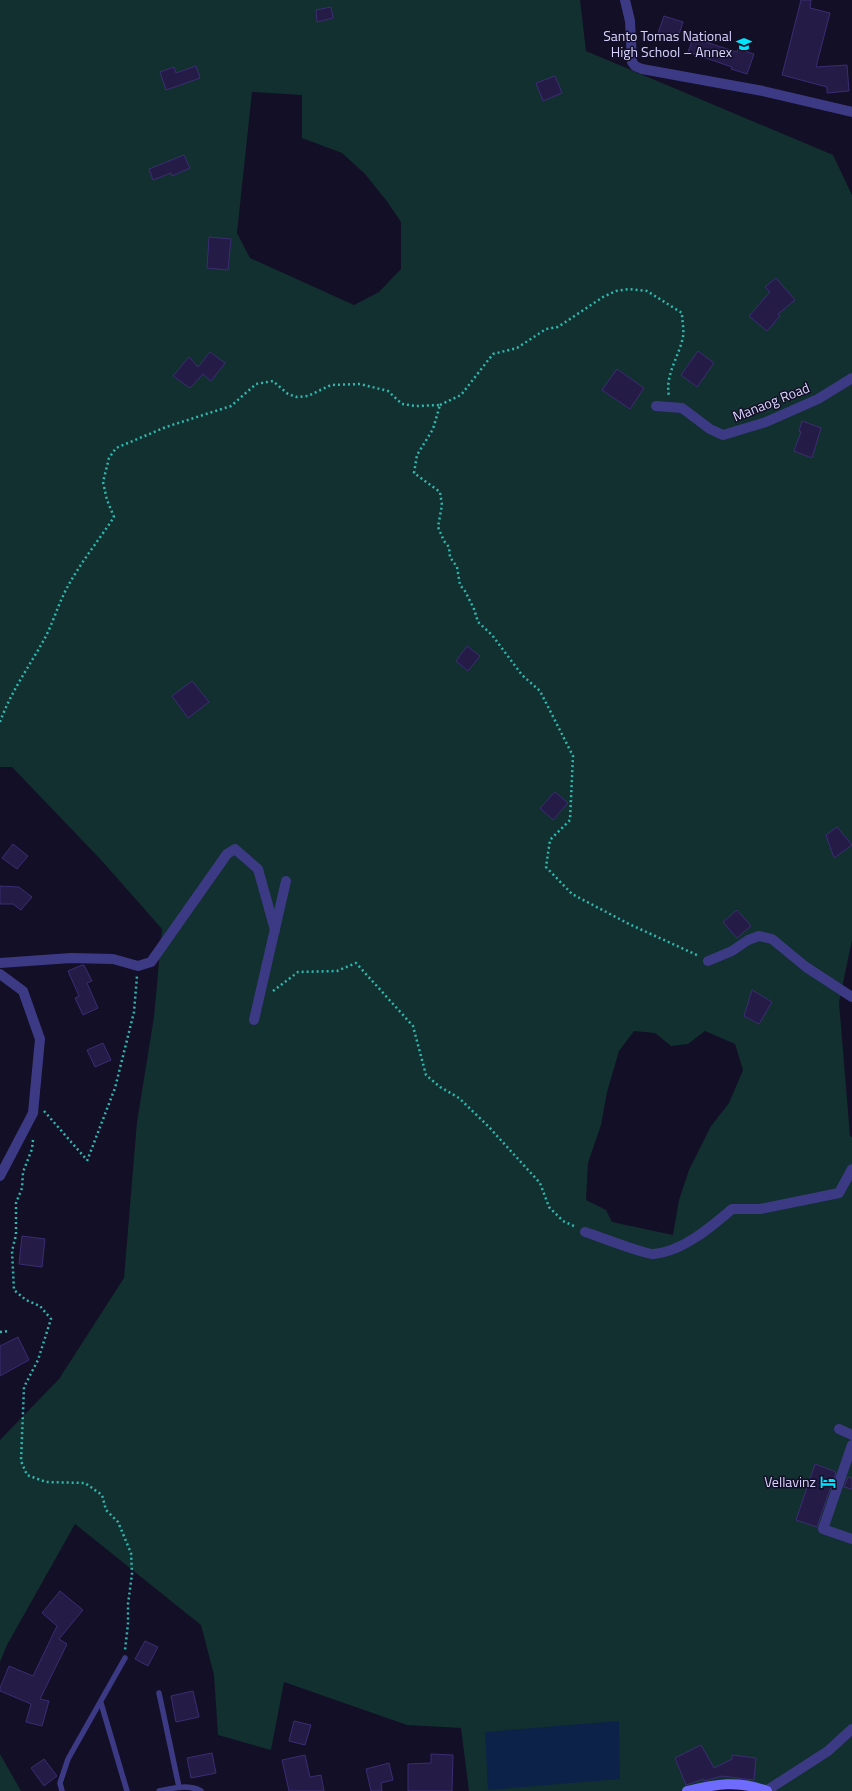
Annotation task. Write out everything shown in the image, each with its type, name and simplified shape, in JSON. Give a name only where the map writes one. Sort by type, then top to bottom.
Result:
[{"type":"street","points":[[625,0],[630,21],[631,58],[634,66],[763,91],[852,112]]},
{"type":"street","name":"Manaog Road","points":[[656,406],[682,408],[710,429],[723,435],[766,422],[818,399],[852,378]]},
{"type":"street","points":[[0,963],[78,958],[113,959],[138,966],[151,962],[227,854],[235,849],[258,869],[275,930]]},
{"type":"street","points":[[254,1020],[286,881]]},
{"type":"street","points":[[708,961],[732,951],[748,940],[759,936],[772,939],[806,967],[852,997]]},
{"type":"street","points":[[0,974],[22,991],[32,1012],[40,1039],[33,1113],[0,1176]]},
{"type":"street","points":[[585,1232],[651,1254],[670,1250],[707,1231],[732,1209],[760,1209],[839,1193],[852,1169]]},
{"type":"street","points":[[839,1429],[852,1435]]},
{"type":"street","points":[[852,1445],[823,1529],[852,1539]]},
{"type":"street","points":[[687,1791],[724,1783],[752,1786],[767,1791],[828,1751],[852,1729]]},
{"type":"lane","points":[[62,1791],[60,1783],[68,1759],[101,1703],[125,1658]]},
{"type":"lane","points":[[159,1693],[179,1787]]},
{"type":"lane","points":[[101,1703],[127,1791]]},
{"type":"lane","points":[[159,1791],[179,1787],[191,1787],[201,1791]]},
{"type":"path","points":[[0,722],[30,661],[46,635],[54,614],[68,586],[85,558],[114,517],[107,500],[103,482],[109,458],[116,448],[166,427],[231,406],[256,384],[273,381],[288,394],[298,397],[308,396],[331,385],[360,384],[388,391],[402,404],[416,406],[440,405],[461,395],[493,354],[517,348],[546,329],[558,327],[603,297],[616,291],[629,289],[647,291],[682,313],[684,330],[683,341],[670,374],[667,388],[672,407]]},
{"type":"path","points":[[440,405],[433,430],[417,455],[414,473],[440,492],[442,505],[438,527],[444,541],[449,547],[450,557],[457,567],[460,585],[465,591],[474,609],[478,622],[492,634],[522,675],[540,691],[573,756],[570,820],[550,840],[546,867],[572,894],[629,924],[708,961]]},
{"type":"path","points":[[258,1003],[298,972],[336,971],[356,963],[412,1026],[426,1075],[440,1087],[459,1098],[488,1126],[540,1183],[549,1207],[563,1221],[585,1232]]},
{"type":"path","points":[[35,1100],[87,1160],[115,1088],[134,1012],[138,966]]},
{"type":"path","points":[[33,1135],[32,1149],[24,1172],[22,1188],[16,1203],[16,1235],[12,1252],[14,1290],[26,1300],[40,1306],[51,1319],[38,1360],[24,1387],[21,1461],[27,1475],[46,1482],[85,1483],[102,1495],[106,1510],[118,1522],[131,1553],[132,1574],[128,1604],[125,1658]]},
{"type":"path","points":[[0,1332],[9,1331]]},
{"type":"green space","points":[[0,0],[580,0],[586,51],[833,155],[852,195],[852,940],[839,1002],[850,1136],[852,1137],[852,1791],[767,1791],[752,1786],[687,1791],[469,1791],[461,1728],[407,1725],[284,1682],[271,1750],[218,1735],[214,1675],[201,1625],[75,1524],[7,1645],[0,1662],[0,1440],[59,1379],[124,1278],[137,1122],[154,1017],[162,929],[102,861],[12,767],[0,767]],"holes":[[[252,92],[302,95],[302,138],[342,153],[365,174],[401,222],[401,269],[379,292],[354,305],[250,258],[237,233]],[[634,1031],[655,1033],[671,1046],[688,1044],[705,1031],[735,1044],[743,1070],[729,1103],[711,1126],[689,1170],[679,1200],[673,1235],[612,1222],[606,1210],[586,1200],[588,1163],[601,1125],[607,1092],[619,1051]]]},
{"type":"green space","points":[[0,1754],[21,1791],[0,1791]]},
{"type":"water","points":[[619,1721],[620,1779],[488,1790],[485,1732]]},
{"type":"building","points":[[801,0],[811,0],[810,8],[830,13],[816,67],[847,65],[849,91],[827,93],[827,87],[782,75]]},
{"type":"building","points":[[331,7],[333,18],[317,22],[316,10]]},
{"type":"building","points":[[664,16],[683,22],[677,40],[658,33]]},
{"type":"building","points":[[693,38],[737,52],[738,49],[754,54],[747,74],[731,69],[732,67],[688,52]]},
{"type":"building","points":[[196,66],[200,78],[166,90],[160,72],[174,67],[176,73]]},
{"type":"building","points":[[555,76],[562,93],[543,101],[536,83]]},
{"type":"building","points":[[184,155],[190,168],[172,176],[171,173],[153,180],[149,169]]},
{"type":"building","points":[[209,237],[231,239],[228,270],[207,268]]},
{"type":"building","points":[[776,278],[795,300],[778,314],[780,316],[767,331],[749,316],[770,292],[765,287]]},
{"type":"building","points":[[698,351],[714,363],[697,387],[681,375]]},
{"type":"building","points":[[210,352],[225,363],[211,381],[203,374],[190,388],[173,376],[189,357],[198,367]]},
{"type":"building","points":[[617,369],[644,388],[630,409],[602,390]]},
{"type":"building","points":[[802,421],[821,428],[812,458],[794,451],[801,432],[799,431]]},
{"type":"building","points":[[467,646],[480,656],[468,671],[456,661]]},
{"type":"building","points":[[192,681],[209,702],[188,718],[172,696]]},
{"type":"building","points":[[555,792],[568,803],[553,820],[540,808]]},
{"type":"building","points":[[837,827],[852,845],[834,858],[826,835]]},
{"type":"building","points":[[13,844],[28,856],[17,869],[2,858]]},
{"type":"building","points":[[0,886],[19,887],[32,897],[21,910],[13,904],[0,904]]},
{"type":"building","points":[[737,910],[751,926],[737,938],[723,922]]},
{"type":"building","points":[[84,965],[92,981],[87,983],[98,1008],[83,1015],[75,998],[79,996],[68,971]]},
{"type":"building","points":[[752,990],[772,1002],[759,1024],[744,1016]]},
{"type":"building","points":[[103,1043],[111,1060],[95,1067],[87,1050]]},
{"type":"building","points":[[22,1236],[45,1239],[42,1267],[19,1264]]},
{"type":"building","points":[[18,1337],[29,1360],[0,1376],[0,1346]]},
{"type":"building","points":[[815,1464],[836,1472],[817,1527],[796,1520]]},
{"type":"building","points":[[848,1477],[852,1478],[852,1489],[844,1487]]},
{"type":"building","points":[[60,1591],[83,1610],[59,1639],[67,1644],[40,1699],[49,1701],[42,1726],[26,1722],[31,1704],[0,1691],[0,1688],[9,1666],[33,1676],[57,1626],[42,1613]]},
{"type":"building","points":[[145,1641],[158,1647],[148,1666],[135,1659]]},
{"type":"building","points":[[193,1691],[199,1717],[176,1722],[171,1696]]},
{"type":"building","points":[[294,1721],[311,1725],[305,1745],[289,1741]]},
{"type":"building","points":[[701,1745],[714,1768],[732,1759],[732,1755],[756,1758],[754,1780],[722,1776],[704,1781],[704,1779],[686,1785],[675,1758]]},
{"type":"building","points":[[212,1753],[216,1773],[191,1778],[187,1758]]},
{"type":"building","points":[[431,1754],[453,1755],[452,1791],[408,1791],[408,1764],[431,1763]]},
{"type":"building","points":[[305,1755],[310,1777],[321,1775],[324,1791],[289,1791],[282,1760]]},
{"type":"building","points":[[44,1759],[57,1776],[44,1786],[31,1768]]},
{"type":"building","points":[[389,1763],[393,1780],[381,1783],[382,1791],[371,1791],[366,1769]]},
{"type":"place","name":"Santo Tomas National High School – Annex","points":[[744,44]]},
{"type":"place","name":"Vellavinz","points":[[828,1482]]}]
